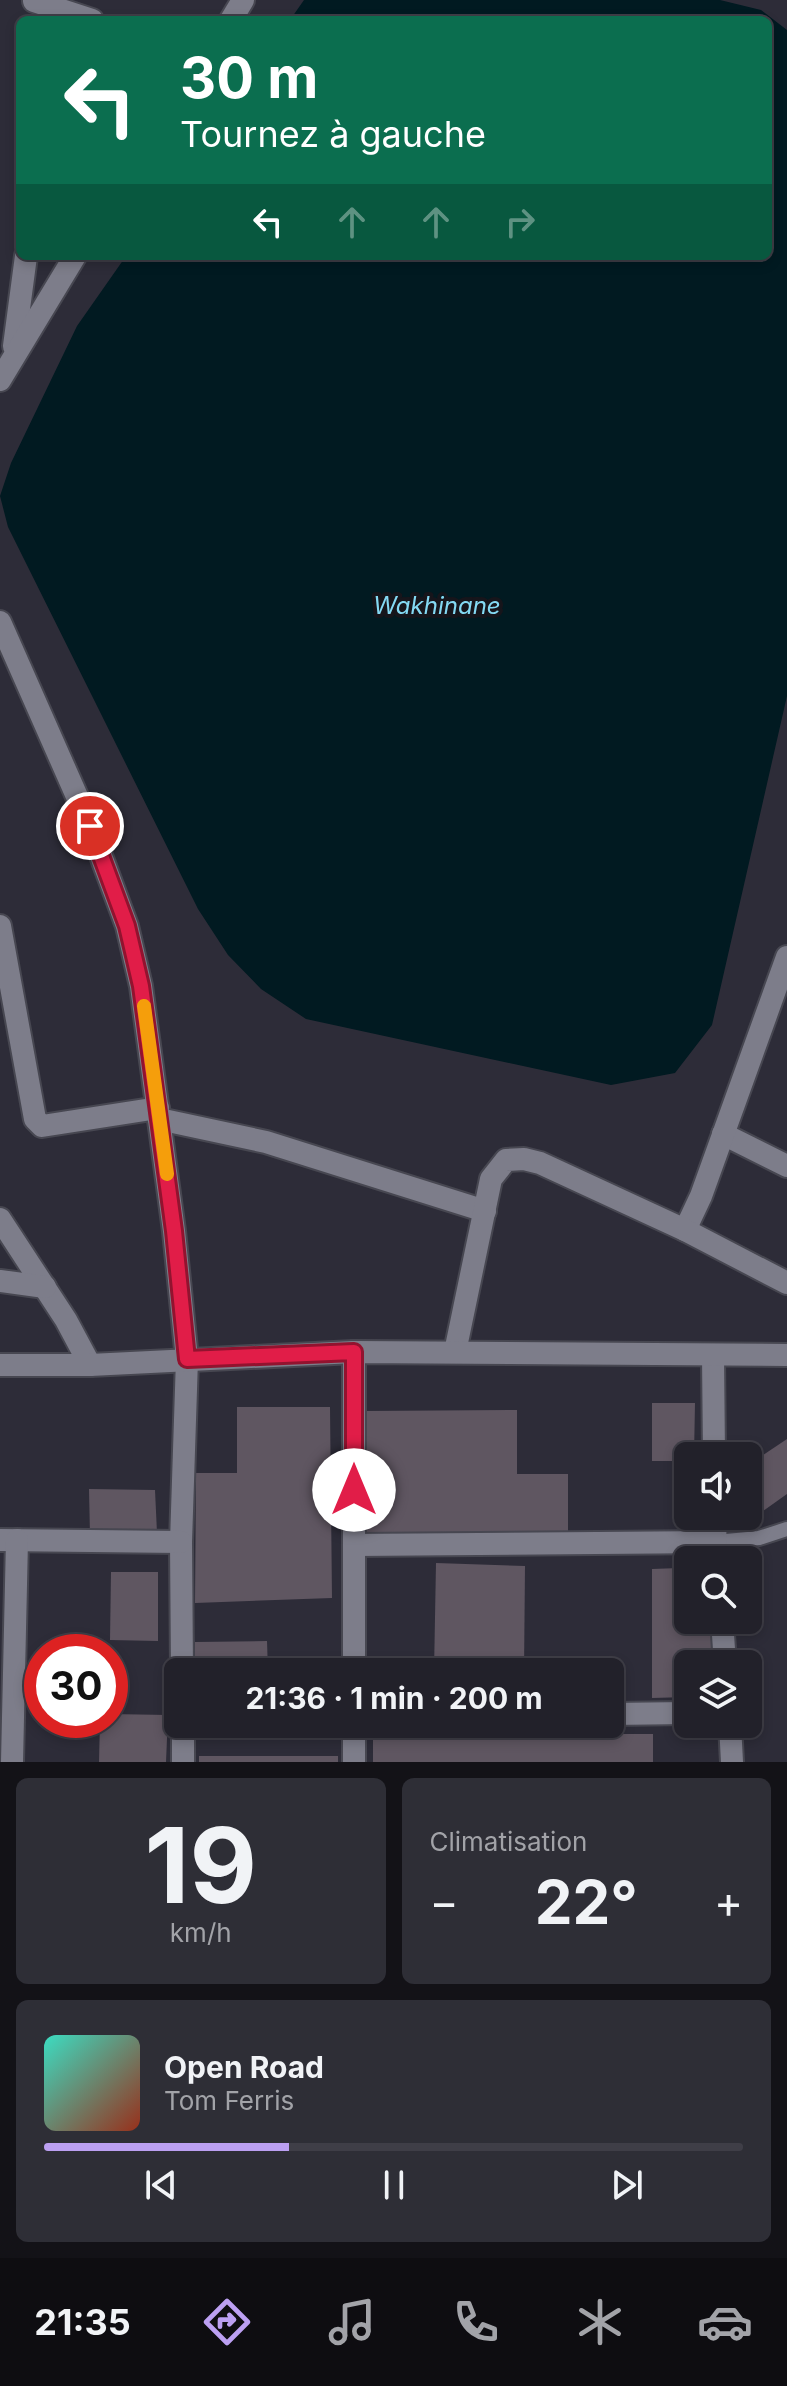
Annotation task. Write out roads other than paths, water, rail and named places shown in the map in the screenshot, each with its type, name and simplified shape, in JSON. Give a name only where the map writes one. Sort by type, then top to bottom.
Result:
[{"type":"street","points":[[34,7],[74,16]]},
{"type":"street","points":[[13,356],[25,260]]},
{"type":"street","points":[[0,380],[73,260]]},
{"type":"street","points":[[0,622],[90,826],[127,926],[141,986],[187,1359],[181,1542],[182,1658]]},
{"type":"street","points":[[0,926],[32,1113],[38,1124],[158,1113],[266,1142],[485,1211]]},
{"type":"street","points":[[685,1230],[779,1006],[787,957]]},
{"type":"street","points":[[723,1134],[787,1166]]},
{"type":"street","points":[[455,1352],[491,1179],[506,1160],[524,1159],[685,1230],[787,1283]]},
{"type":"street","points":[[0,1219],[45,1287],[90,1365]]},
{"type":"street","points":[[0,1281],[45,1287]]},
{"type":"street","points":[[354,1352],[354,1658]]},
{"type":"street","points":[[0,1365],[90,1365],[354,1352],[787,1355]]},
{"type":"street","points":[[713,1355],[714,1442]]},
{"type":"street","points":[[12,1762],[9,1540],[181,1542]]},
{"type":"street","points":[[354,1545],[674,1550]]},
{"type":"street","points":[[624,1714],[674,1713]]},
{"type":"street","points":[[183,1738],[183,1762]]},
{"type":"street","points":[[354,1738],[354,1762]]},
{"type":"street","points":[[731,1738],[732,1762]]},
{"type":"lane","points":[[733,1546],[787,1529]]},
{"type":"water","name":"Wakhinane","points":[[304,0],[720,0],[761,10],[769,16],[293,16]]},
{"type":"water","name":"Wakhinane","points":[[772,18],[787,30],[787,696],[712,1025],[675,1073],[611,1085],[306,1019],[261,989],[228,955],[198,909],[8,527],[0,496],[11,463],[77,326],[123,260],[772,260]]}]
